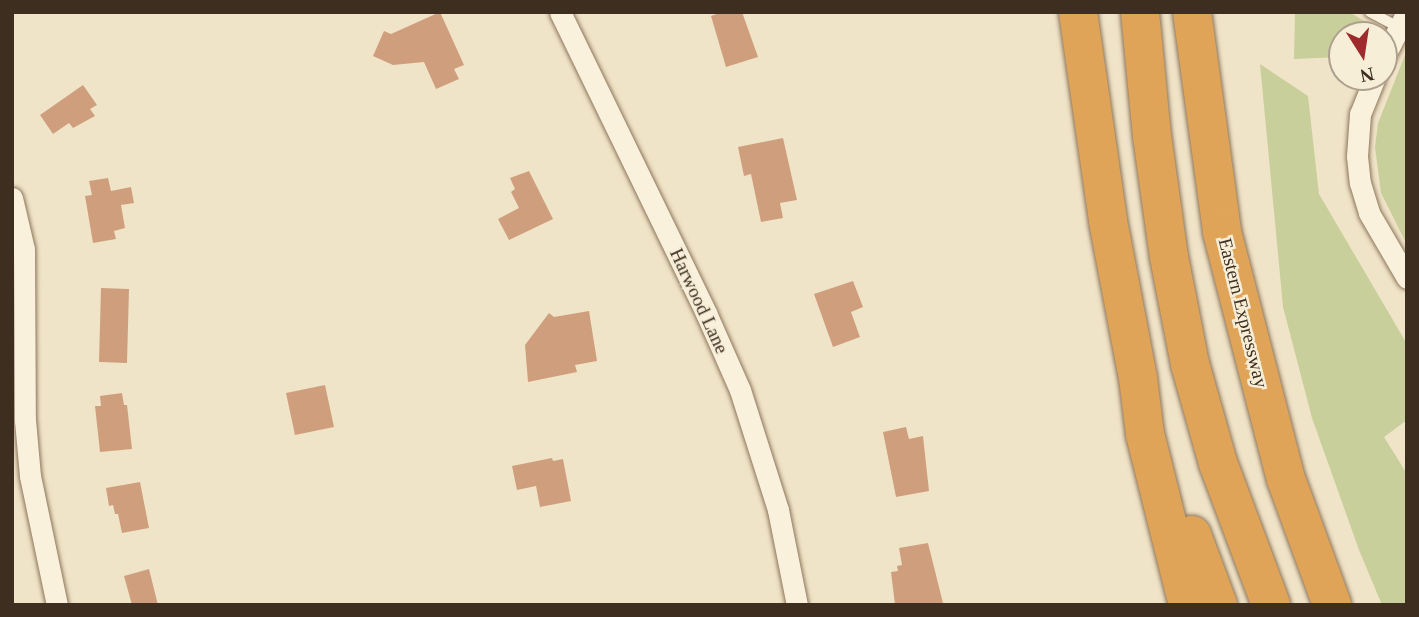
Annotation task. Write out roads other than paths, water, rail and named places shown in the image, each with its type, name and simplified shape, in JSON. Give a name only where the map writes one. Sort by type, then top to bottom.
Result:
[{"type":"highway","points":[[1078,12],[1108,221],[1138,378],[1145,434],[1188,605]]},
{"type":"highway","points":[[1140,12],[1163,216],[1190,364],[1218,463],[1271,605]]},
{"type":"highway","name":"Eastern Expressway","points":[[1192,12],[1223,232],[1286,479],[1332,605]]},
{"type":"highway","points":[[1138,378],[1218,605]]},
{"type":"street","name":"Harwood Lane","points":[[560,12],[706,313],[740,390],[778,510],[797,605]]},
{"type":"street","points":[[1370,91],[1360,114],[1357,156],[1360,183],[1369,213],[1407,278]]},
{"type":"street","points":[[12,198],[23,249],[25,419],[30,476],[57,605]]},
{"type":"lane","points":[[1370,12],[1402,19]]}]
